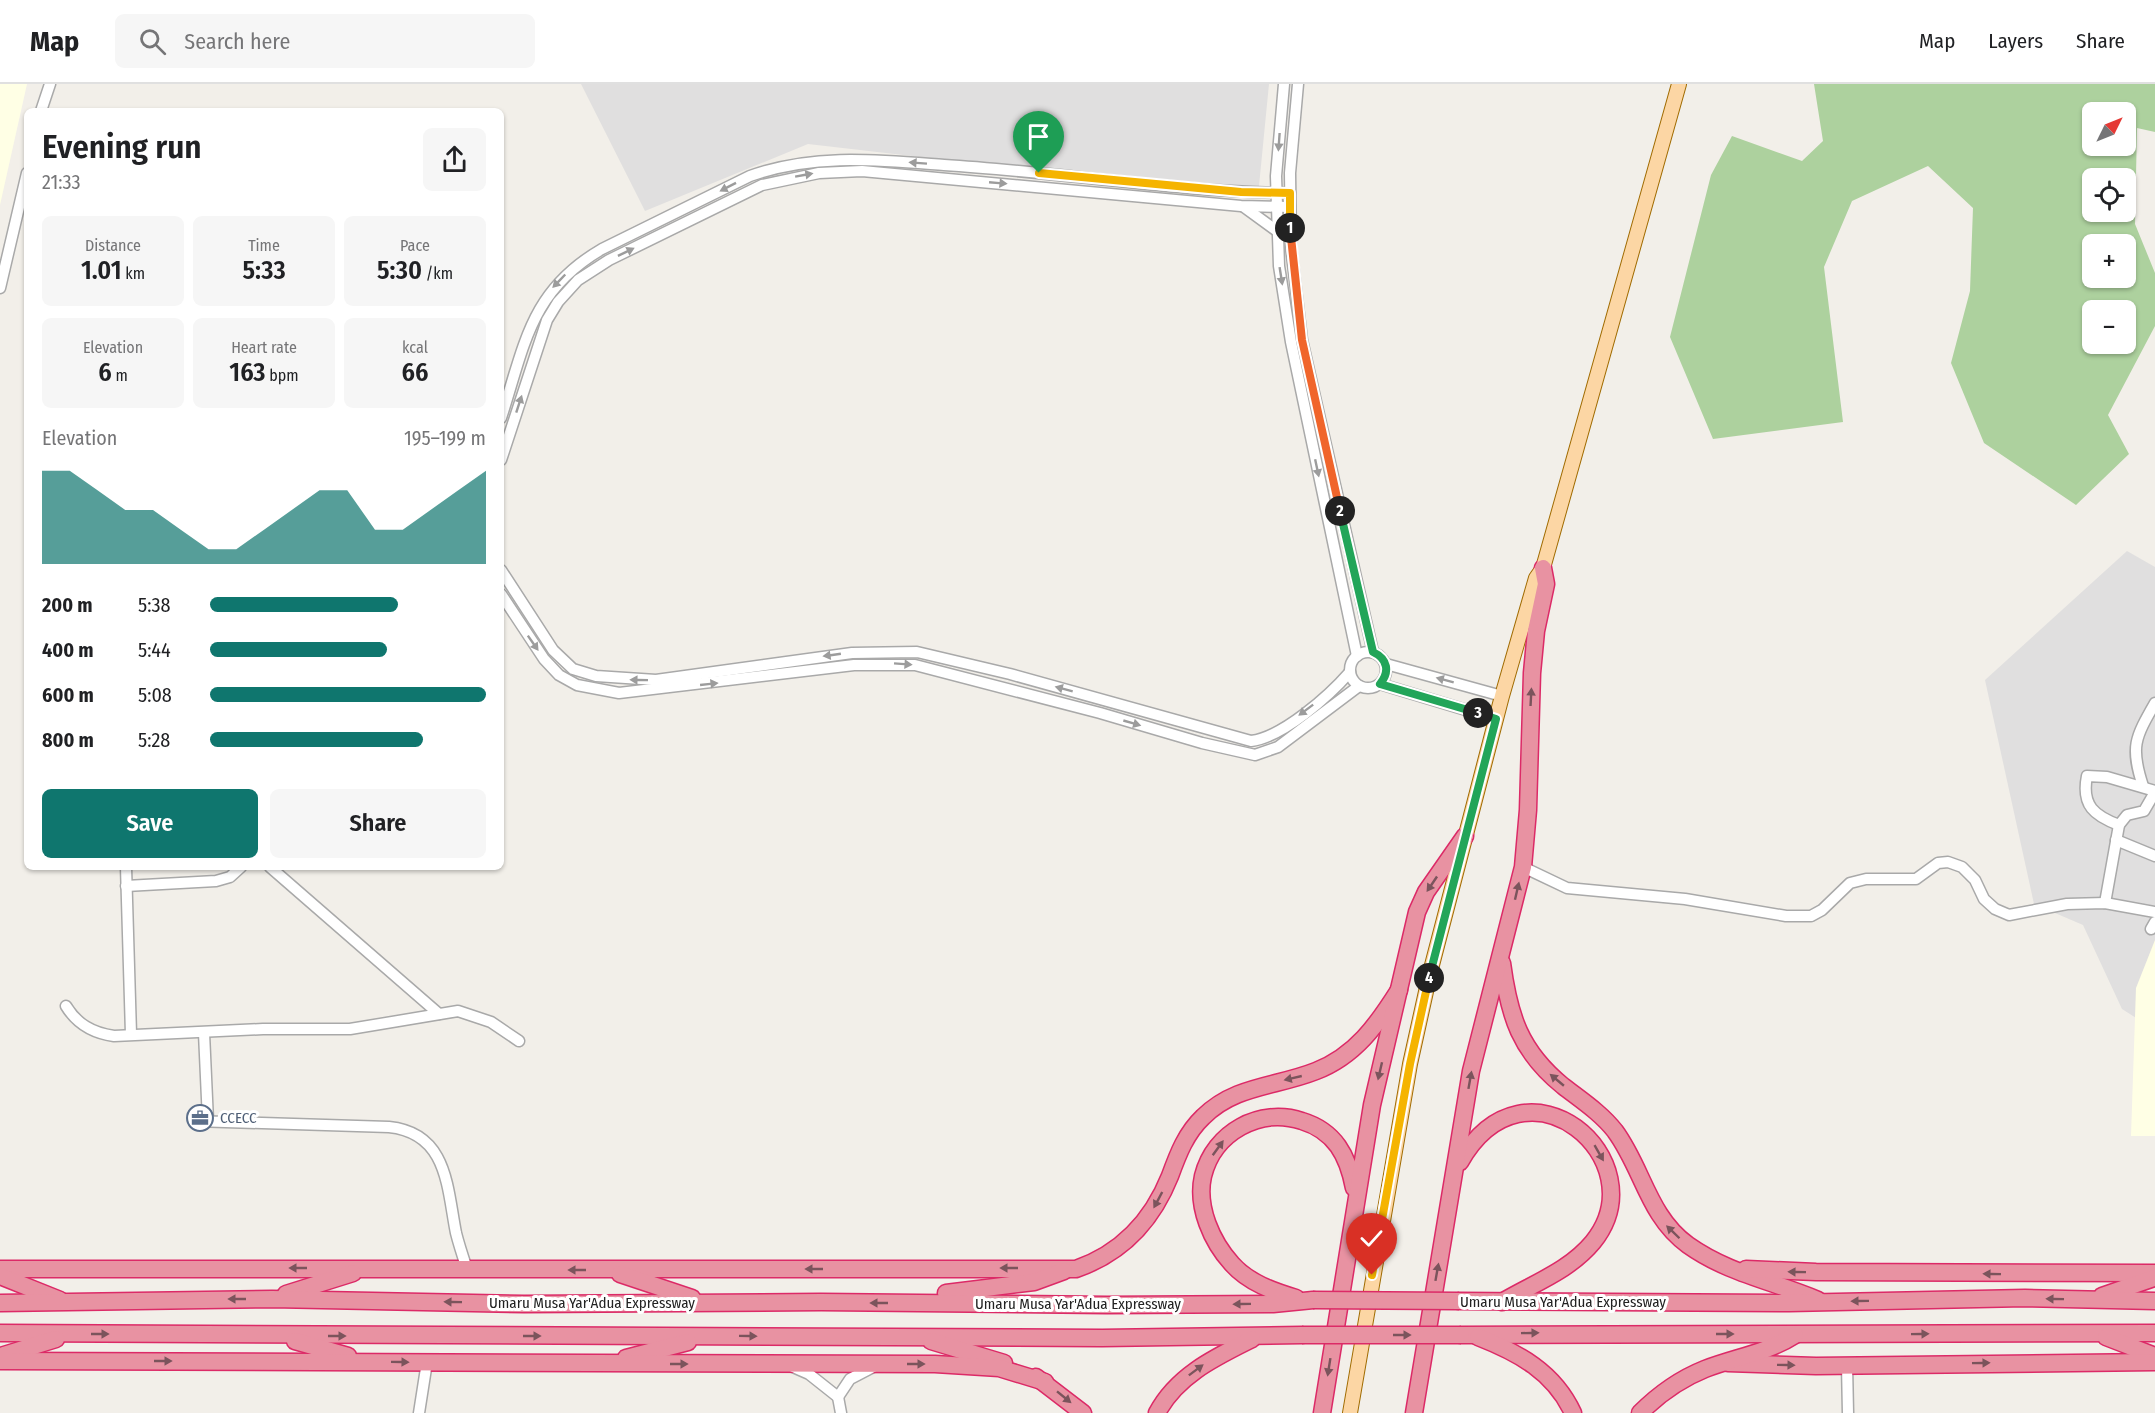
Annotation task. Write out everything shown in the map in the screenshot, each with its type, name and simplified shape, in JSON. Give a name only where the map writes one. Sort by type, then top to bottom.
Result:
[{"type":"highway","points":[[1414,1413],[1471,1071],[1502,958],[1523,867],[1528,810],[1532,673],[1536,631],[1546,584],[1544,568]]},
{"type":"highway","points":[[1322,1413],[1372,1105],[1417,912],[1426,892],[1465,836]]},
{"type":"highway","points":[[1502,958],[1509,1008],[1516,1027],[1533,1056],[1554,1079],[1614,1129],[1624,1144],[1653,1207],[1672,1232],[1703,1255],[1742,1275],[1802,1293],[1821,1302]]},
{"type":"highway","points":[[0,1269],[1076,1269],[1122,1245],[1141,1227],[1160,1198],[1184,1142],[1192,1129],[1214,1107],[1244,1090],[1314,1072],[1343,1058],[1373,1030],[1399,990]]},
{"type":"highway","points":[[1455,1170],[1466,1150],[1483,1130],[1509,1115],[1523,1113],[1553,1115],[1575,1126],[1597,1147],[1604,1160],[1609,1202],[1607,1215],[1594,1240],[1568,1266],[1502,1302]]},
{"type":"highway","points":[[1306,1300],[1250,1279],[1233,1265],[1220,1248],[1203,1210],[1203,1177],[1208,1163],[1229,1134],[1244,1124],[1278,1116],[1295,1118],[1313,1125],[1338,1144],[1349,1164],[1356,1196]]},
{"type":"highway","points":[[1722,1264],[1760,1271],[2155,1275]]},
{"type":"highway","points":[[272,1299],[368,1268]]},
{"type":"highway","points":[[909,1303],[933,1294],[1035,1282],[1067,1269]]},
{"type":"highway","points":[[607,1270],[705,1302]]},
{"type":"highway","points":[[2091,1299],[2155,1275]]},
{"type":"highway","points":[[0,1276],[70,1303]]},
{"type":"highway","name":"Umaru Musa Yar'Adua Expressway","points":[[0,1303],[272,1299],[524,1304],[705,1302],[1273,1304],[1306,1300],[1821,1302],[2091,1299],[2155,1301]]},
{"type":"highway","name":"Umaru Musa Yar'Adua Expressway","points":[[0,1333],[1256,1337],[2155,1333]]},
{"type":"highway","points":[[2093,1333],[2155,1356]]},
{"type":"highway","points":[[0,1359],[71,1334]]},
{"type":"highway","points":[[277,1335],[367,1361]]},
{"type":"highway","points":[[605,1364],[712,1335]]},
{"type":"highway","points":[[1466,1335],[1520,1355],[1537,1367],[1559,1389],[1574,1413]]},
{"type":"highway","points":[[1640,1413],[1680,1381],[1707,1369],[1772,1349],[1796,1335]]},
{"type":"highway","points":[[916,1336],[1009,1364],[1045,1382],[1083,1413]]},
{"type":"highway","points":[[1157,1413],[1173,1390],[1189,1375],[1207,1362],[1256,1337]]},
{"type":"highway","points":[[0,1359],[935,1364],[999,1368],[1045,1382]]},
{"type":"highway","points":[[1728,1363],[1847,1365],[2155,1362]]},
{"type":"main road","points":[[1350,1413],[1410,1064],[1443,916],[1502,696],[1536,578],[1544,568],[1679,84]]},
{"type":"street","points":[[41,108],[50,84]]},
{"type":"street","points":[[1284,84],[1276,176],[1277,231],[1292,342],[1356,656]]},
{"type":"street","points":[[1298,84],[1290,193],[1291,247],[1302,340],[1344,532],[1373,652],[1386,664],[1387,673],[1380,684],[1368,689],[1359,686],[1353,680],[1350,672],[1351,663],[1356,656],[1373,652]]},
{"type":"street","points":[[504,409],[534,318],[542,302],[561,278],[578,263],[602,249],[750,176],[772,168],[789,164],[844,159],[971,166],[1253,192],[1290,193]]},
{"type":"street","points":[[504,451],[547,320],[567,290],[609,260],[762,185],[819,172],[862,171],[1241,206],[1290,207]]},
{"type":"street","points":[[1253,192],[1267,187],[1276,176]]},
{"type":"street","points":[[0,288],[24,186]]},
{"type":"street","points":[[1241,206],[1260,217],[1277,231]]},
{"type":"street","points":[[1332,535],[1344,532]]},
{"type":"street","points":[[504,575],[553,650],[573,669],[596,676],[656,680],[878,651],[929,654],[1105,700],[1240,740],[1251,741],[1269,736],[1323,698],[1350,672]]},
{"type":"street","points":[[504,598],[551,667],[566,680],[594,689],[619,693],[830,668],[898,663],[926,666],[1246,754],[1270,751],[1359,686]]},
{"type":"street","points":[[1386,664],[1502,696]]},
{"type":"street","points":[[1006,688],[1010,675]]},
{"type":"street","points":[[594,689],[596,676]]},
{"type":"street","points":[[1380,684],[1496,719]]},
{"type":"street","points":[[1100,713],[1105,700]]},
{"type":"street","points":[[2143,786],[2134,749],[2143,724],[2155,704]]},
{"type":"street","points":[[1202,743],[1206,729]]},
{"type":"street","points":[[2105,903],[2119,825],[2127,815],[2144,811],[2155,792],[2143,786],[2107,777],[2087,776],[2088,793],[2093,812],[2097,817],[2119,825]]},
{"type":"street","points":[[2116,840],[2155,855]]},
{"type":"street","points":[[1523,867],[1567,888],[1685,899],[1786,916],[1811,916],[1822,910],[1850,883],[1866,879],[1916,879],[1938,863],[1962,867],[1975,880],[1984,899],[1995,909],[2009,915],[2067,904],[2105,903],[2155,912]]},
{"type":"street","points":[[126,870],[131,1034]]},
{"type":"street","points":[[126,886],[216,881],[230,877],[238,870]]},
{"type":"street","points":[[273,870],[439,1014]]},
{"type":"street","points":[[66,1006],[76,1019],[92,1031],[114,1036],[350,1029],[458,1011],[476,1015],[519,1041]]},
{"type":"street","points":[[204,1033],[208,1121]]},
{"type":"street","points":[[194,1121],[389,1127],[413,1132],[438,1157],[450,1199],[456,1236],[467,1269]]},
{"type":"street","points":[[419,1413],[427,1362]]},
{"type":"street","points":[[788,1364],[809,1374],[838,1397],[841,1413]]},
{"type":"street","points":[[838,1397],[850,1379],[881,1364]]},
{"type":"street","points":[[1847,1365],[1848,1413]]},
{"type":"shaded area","points":[[0,84],[27,84],[0,205]]},
{"type":"shaded area","points":[[581,84],[1269,84],[1258,196],[808,144],[645,211]]},
{"type":"shaded area","points":[[2127,551],[2155,567],[2155,1030],[2122,1009],[2083,925],[2034,904],[1985,680]]},
{"type":"shaded area","points":[[2155,940],[2155,1136],[2131,1136],[2136,988]]},
{"type":"green space","points":[[1814,84],[2155,84],[2155,132],[2137,128],[2136,176],[2136,168],[2082,168],[2082,222],[2135,222],[2155,273],[2155,326],[2108,415],[2129,454],[2076,505],[1984,443],[1951,363],[1970,291],[1973,208],[1928,166],[1852,201],[1824,267],[1843,422],[1713,439],[1670,337],[1711,175],[1732,136],[1802,161],[1823,141]]},
{"type":"place","name":"CCECC","points":[[200,1118]]},
{"type":"route","points":[[1039,173],[1241,192],[1290,193],[1291,247],[1302,340],[1373,652],[1381,657],[1387,668],[1387,673],[1380,684],[1496,719],[1431,969],[1410,1064],[1372,1275]]}]
